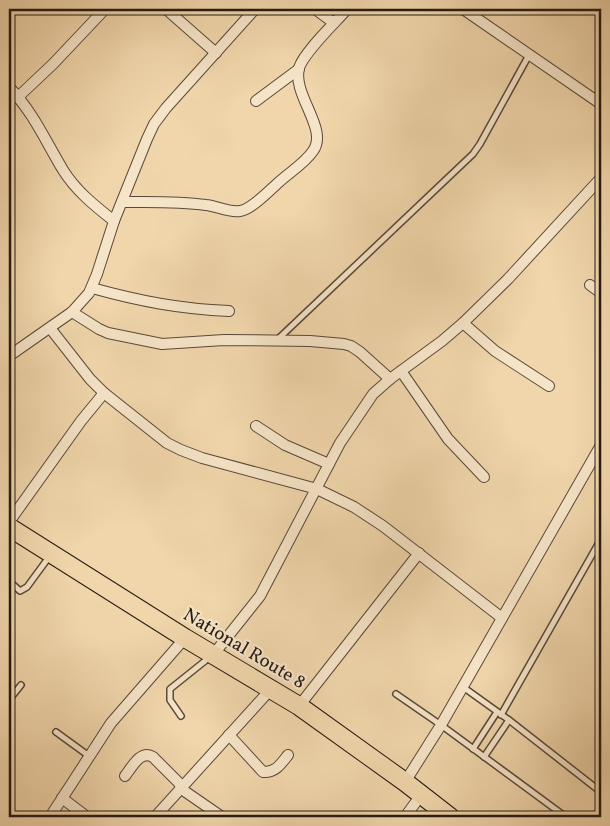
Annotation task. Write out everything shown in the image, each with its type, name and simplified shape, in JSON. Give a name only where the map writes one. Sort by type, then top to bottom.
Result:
[{"type":"highway","name":"National Route 8","points":[[9,527],[185,638],[299,706],[405,782],[450,817]]},
{"type":"street","points":[[18,96],[53,64],[105,9]]},
{"type":"street","points":[[166,9],[216,53]]},
{"type":"street","points":[[9,356],[72,312],[85,298],[92,288],[114,222],[154,124],[166,108],[255,9]]},
{"type":"street","points":[[315,9],[334,23]]},
{"type":"street","points":[[122,202],[199,204],[233,212],[242,211],[310,155],[317,143],[317,133],[299,86],[299,69],[305,57],[347,9]]},
{"type":"street","points":[[463,9],[601,104]]},
{"type":"street","points":[[256,101],[299,69]]},
{"type":"street","points":[[9,87],[31,112],[70,180],[90,202],[114,222]]},
{"type":"street","points":[[213,655],[260,596],[329,464],[364,405],[390,379],[463,323],[508,279],[601,178]]},
{"type":"street","points":[[590,285],[601,293]]},
{"type":"street","points":[[92,288],[168,306],[229,311]]},
{"type":"street","points":[[72,312],[92,326],[108,333],[162,344],[224,340],[277,340],[310,341],[351,346],[390,379]]},
{"type":"street","points":[[463,323],[495,351],[549,386]]},
{"type":"street","points":[[50,328],[104,393],[156,434],[181,450],[212,461],[317,489],[354,507],[419,553],[502,618]]},
{"type":"street","points":[[401,370],[448,439],[484,477]]},
{"type":"street","points":[[9,522],[81,421],[104,393]]},
{"type":"street","points":[[256,426],[285,445],[329,464]]},
{"type":"street","points":[[405,782],[441,725],[601,445]]},
{"type":"street","points":[[299,706],[419,553]]},
{"type":"street","points":[[50,817],[88,756],[116,717],[185,638]]},
{"type":"street","points":[[155,817],[271,689]]},
{"type":"street","points":[[229,735],[256,767],[263,772],[269,773],[275,769],[288,755]]},
{"type":"street","points":[[125,776],[138,759],[148,754],[181,787],[222,817]]},
{"type":"street","points":[[405,817],[421,795]]},
{"type":"street","points":[[62,798],[87,817]]},
{"type":"lane","points":[[277,340],[473,154],[529,55]]},
{"type":"lane","points":[[473,748],[499,713],[601,538]]},
{"type":"lane","points":[[9,581],[20,591],[27,587],[52,554]]},
{"type":"lane","points":[[181,716],[170,700],[170,689],[213,655]]},
{"type":"lane","points":[[9,700],[21,685]]},
{"type":"lane","points":[[463,687],[509,720],[601,792]]},
{"type":"lane","points":[[396,694],[566,817]]},
{"type":"lane","points":[[484,757],[509,720]]},
{"type":"lane","points":[[56,732],[88,756]]}]
